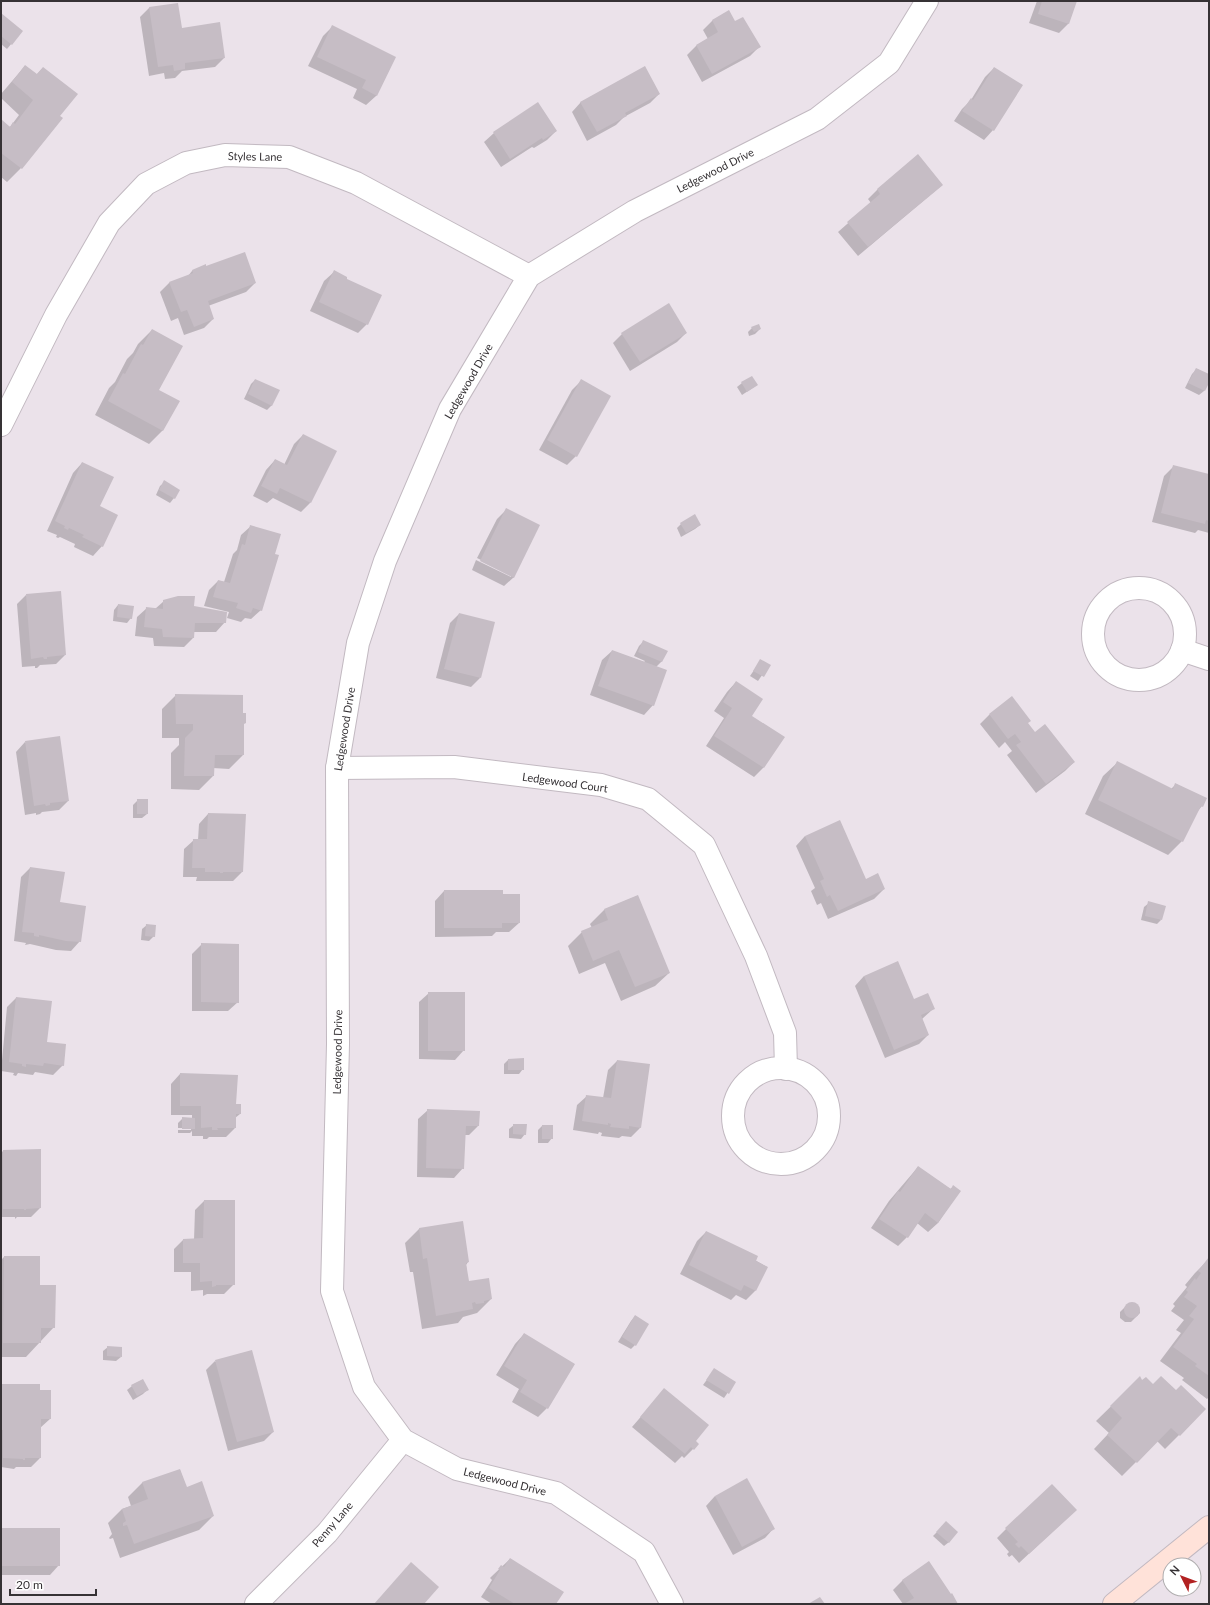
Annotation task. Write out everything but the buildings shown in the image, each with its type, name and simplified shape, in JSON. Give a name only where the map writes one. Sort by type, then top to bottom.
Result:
[{"type":"street","name":"Ledgewood Drive","points":[[672,1604],[644,1552],[556,1493],[457,1469],[403,1440],[364,1387],[332,1291],[338,1044],[337,768],[358,643],[385,561],[450,409],[529,276],[635,210],[817,119],[889,63],[927,1]]},
{"type":"street","name":"Styles Lane","points":[[1,426],[56,315],[109,223],[146,184],[186,163],[225,155],[290,157],[356,183],[529,276]]},
{"type":"street","points":[[1139,588],[1154,590],[1167,596],[1181,614],[1185,628],[1182,650],[1175,663],[1157,677],[1135,680],[1120,677],[1103,664],[1095,651],[1092,636],[1097,614],[1100,608],[1111,597],[1124,590],[1139,588]]},
{"type":"street","points":[[1182,650],[1209,659]]},
{"type":"street","name":"Ledgewood Court","points":[[337,768],[454,767],[601,785],[648,799],[704,845],[756,956],[786,1033],[786,1069]]},
{"type":"street","points":[[786,1069],[802,1073],[816,1083],[825,1098],[829,1119],[823,1139],[812,1153],[797,1161],[780,1164],[763,1161],[743,1146],[735,1131],[733,1114],[737,1097],[741,1089],[753,1077],[769,1070],[786,1069]]},
{"type":"street","name":"Penny Lane","points":[[256,1604],[326,1533],[403,1440]]},
{"type":"street","points":[[1114,1604],[1209,1527]]}]
